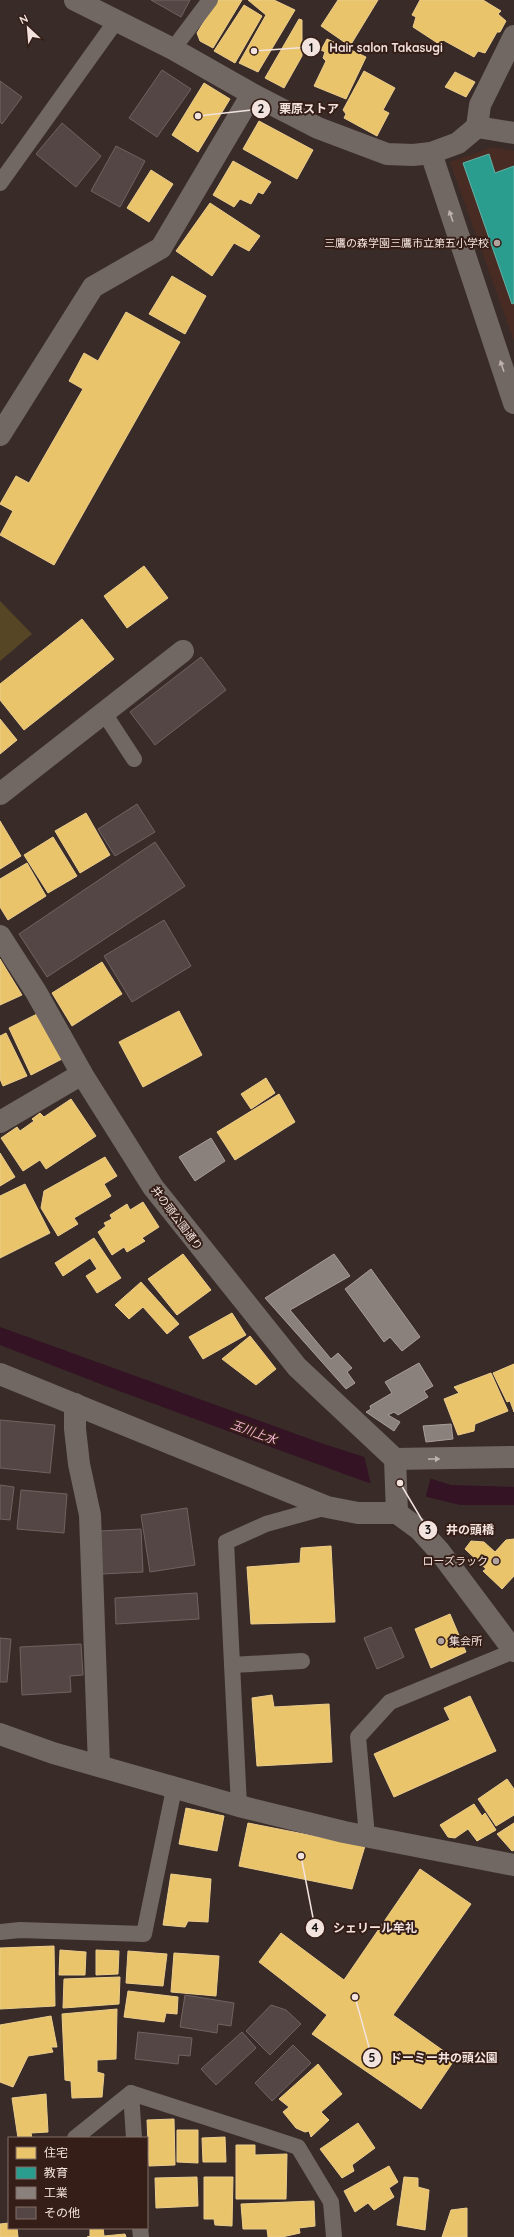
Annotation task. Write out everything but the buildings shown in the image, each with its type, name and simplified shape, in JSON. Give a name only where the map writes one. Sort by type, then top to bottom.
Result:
[{"type":"street","points":[[75,0],[173,49],[252,94],[335,136],[387,154],[430,153],[458,143],[477,127],[480,104],[514,36]]},
{"type":"street","points":[[0,435],[93,287],[161,248],[252,94]]},
{"type":"street","points":[[477,127],[514,133]]},
{"type":"street","points":[[430,153],[514,403]]},
{"type":"street","points":[[0,794],[183,651]]},
{"type":"street","name":"井の頭公園通り","points":[[0,936],[36,992],[82,1074],[153,1187],[287,1355],[308,1378],[396,1463]]},
{"type":"street","points":[[0,1122],[82,1074]]},
{"type":"street","points":[[0,1374],[327,1507],[358,1513],[398,1509]]},
{"type":"street","points":[[74,1404],[79,1464],[90,1515],[99,1766]]},
{"type":"street","points":[[514,1457],[396,1463],[398,1509],[440,1552],[514,1651]]},
{"type":"street","points":[[0,1734],[53,1753],[174,1789],[239,1806],[367,1836],[514,1865]]},
{"type":"lane","points":[[173,49],[210,0]]},
{"type":"lane","points":[[0,183],[116,21]]},
{"type":"lane","points":[[104,713],[134,759]]},
{"type":"lane","points":[[239,1806],[226,1542],[266,1524],[327,1507]]},
{"type":"lane","points":[[367,1836],[358,1737],[390,1702],[514,1651]]},
{"type":"lane","points":[[232,1665],[302,1661]]},
{"type":"lane","points":[[0,1932],[20,1930],[144,1934],[174,1789]]},
{"type":"lane","points":[[76,2137],[131,2094]]},
{"type":"lane","points":[[131,2094],[134,2137]]},
{"type":"lane","points":[[131,2094],[298,2147],[331,2202],[334,2237]]},
{"type":"shaded area","name":"三鷹の森学園三鷹市立第五小学校","points":[[493,147],[514,151],[514,341],[450,162]]},
{"type":"shaded area","points":[[0,601],[32,634],[0,661]]},
{"type":"water","name":"玉川上水","points":[[0,1327],[321,1443],[451,1485],[514,1487],[514,1505],[460,1505],[366,1482],[103,1385],[0,1345]]},
{"type":"pier","points":[[364,1455],[431,1477],[425,1499],[371,1485]]},
{"type":"place","name":"Hair salon Takasugi","points":[[254,51]]},
{"type":"place","name":"栗原ストア","points":[[198,116]]},
{"type":"place","name":"三鷹の森学園三鷹市立第五小学校","points":[[497,243]]},
{"type":"place","name":"井の頭橋","points":[[400,1483]]},
{"type":"place","name":"ローズラック","points":[[496,1561]]},
{"type":"place","name":"集会所","points":[[441,1641]]},
{"type":"place","name":"シェリール牟礼","points":[[301,1856]]},
{"type":"place","name":"ドーミー井の頭公園","points":[[355,1997]]}]
